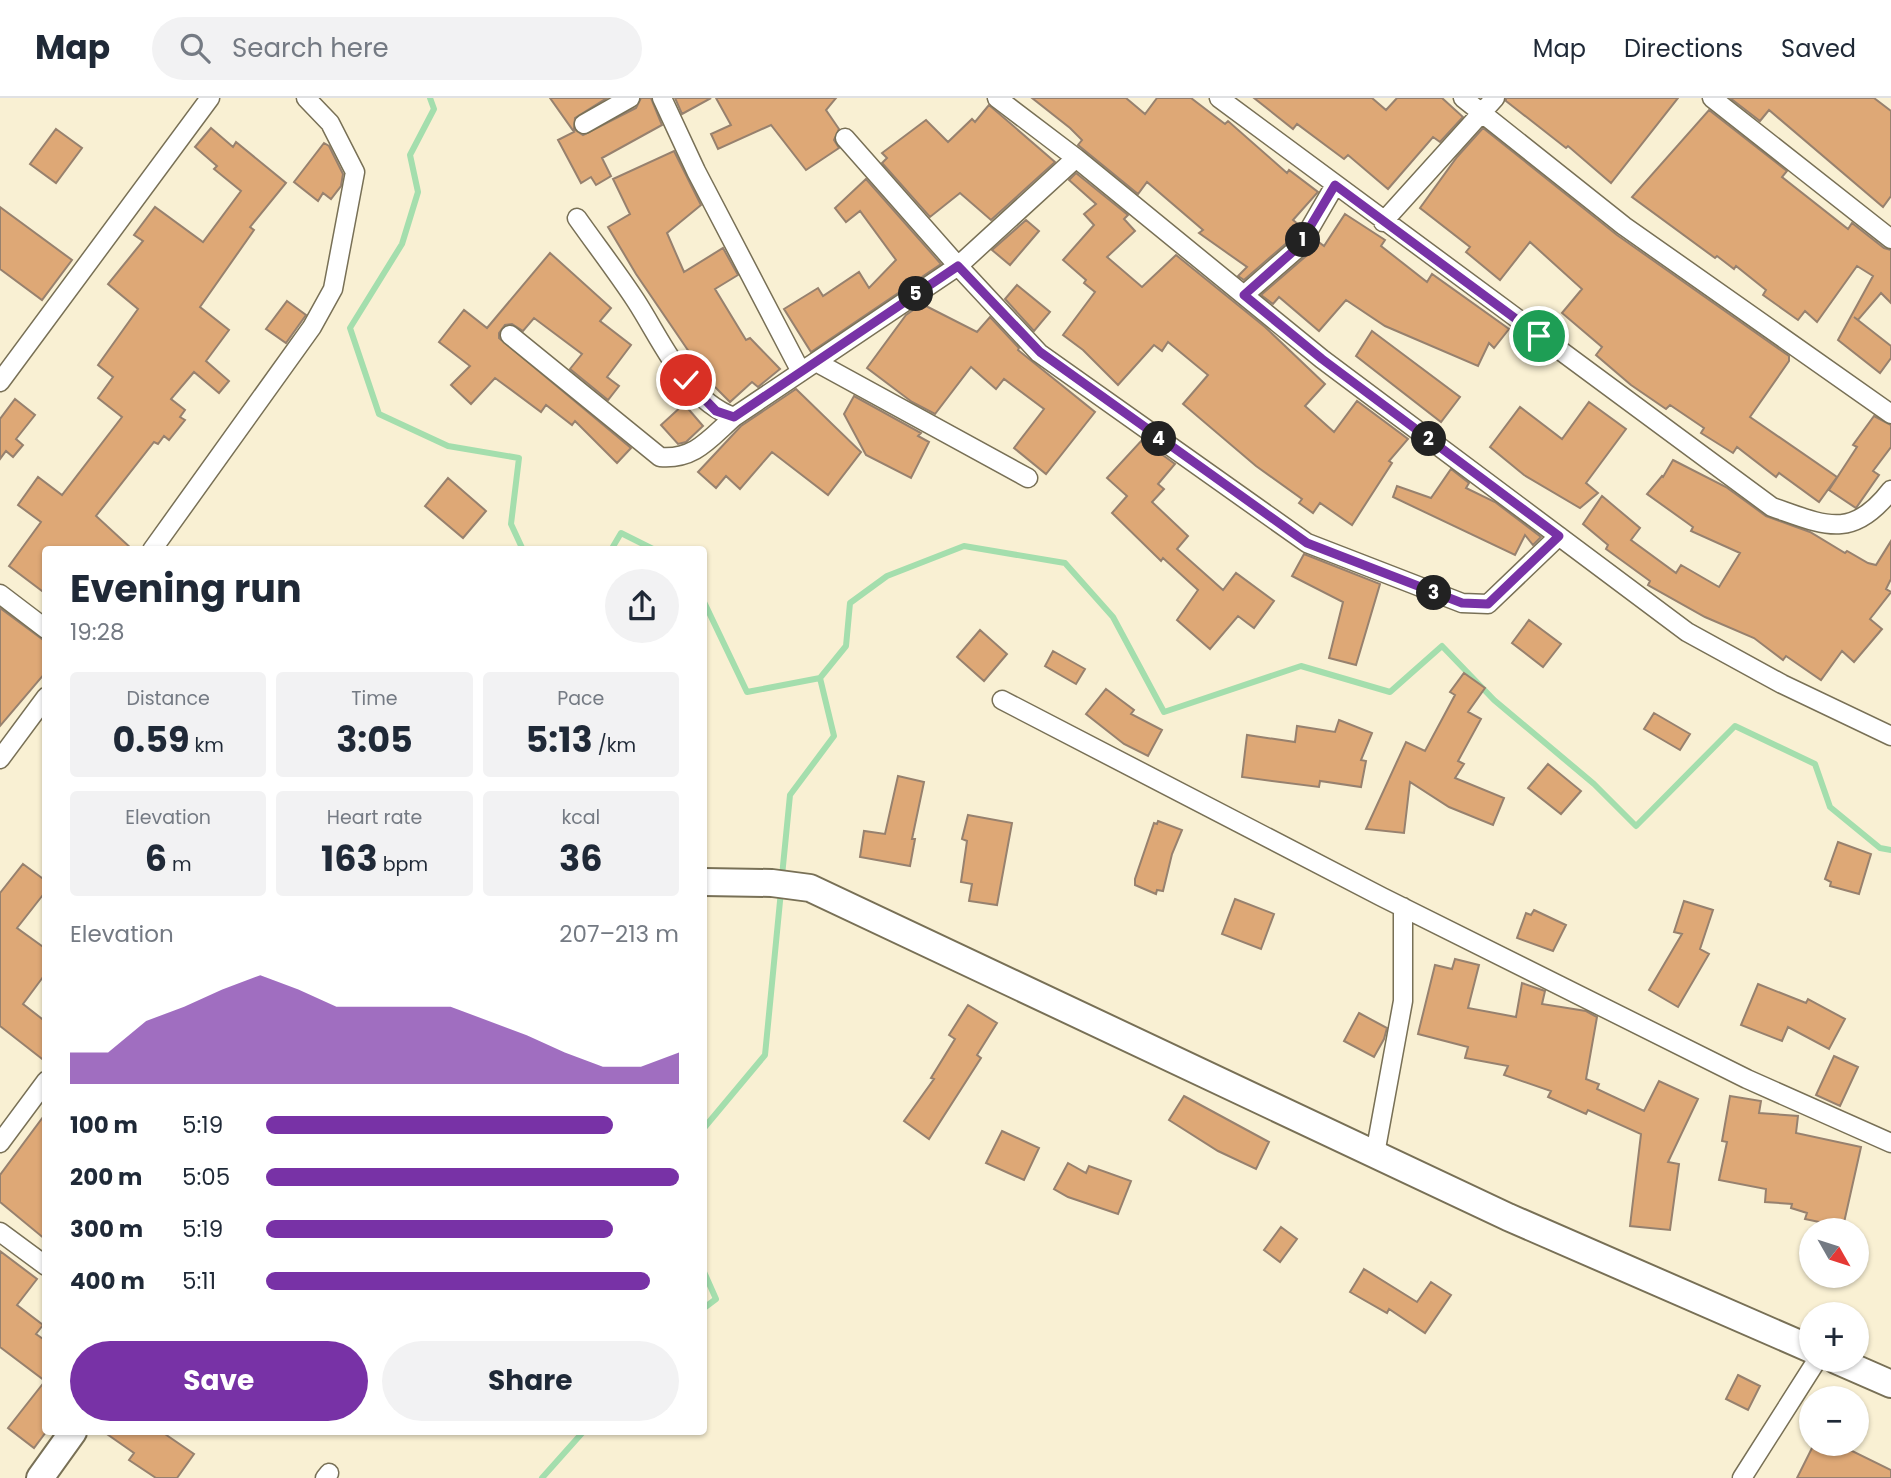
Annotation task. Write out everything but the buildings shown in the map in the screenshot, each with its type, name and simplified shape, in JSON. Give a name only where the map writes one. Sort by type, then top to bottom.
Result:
[{"type":"street","points":[[0,382],[210,98]]},
{"type":"street","points":[[155,546],[312,327],[333,289],[355,172],[330,123],[306,98]]},
{"type":"street","points":[[584,124],[630,98]]},
{"type":"street","points":[[662,98],[696,171],[808,367],[1028,478]]},
{"type":"street","points":[[997,98],[1076,158],[1322,359],[1688,632],[1782,684],[1891,736]]},
{"type":"street","points":[[1219,98],[1383,222],[1772,507],[1825,525],[1846,525],[1878,507],[1891,490]]},
{"type":"street","points":[[1462,98],[1624,226],[1891,414]]},
{"type":"street","points":[[1383,222],[1495,98]]},
{"type":"street","points":[[1712,98],[1891,239]]},
{"type":"street","points":[[845,138],[958,266],[1040,352],[1307,543],[1462,603],[1488,604],[1559,536]]},
{"type":"street","points":[[510,335],[660,457],[674,458],[691,454],[734,417],[958,266],[1076,158]]},
{"type":"street","points":[[1244,295],[1298,247],[1335,185]]},
{"type":"street","points":[[577,218],[635,299],[686,380],[716,411],[734,417]]},
{"type":"street","points":[[0,594],[42,626]]},
{"type":"street","points":[[1002,700],[1403,907],[1747,1079],[1891,1143]]},
{"type":"street","points":[[0,760],[42,702]]},
{"type":"street","points":[[707,883],[772,883],[810,888],[1507,1217],[1799,1344]]},
{"type":"street","points":[[1375,1154],[1403,1001],[1403,907]]},
{"type":"street","points":[[0,1143],[42,1087]]},
{"type":"street","points":[[0,1232],[42,1263]]},
{"type":"street","points":[[1742,1478],[1809,1372]]},
{"type":"street","points":[[1864,1372],[1891,1384]]},
{"type":"street","points":[[40,1478],[71,1435]]},
{"type":"waterway","points":[[430,98],[434,109],[410,155],[418,192],[402,244],[350,328],[379,414],[448,446],[519,458],[511,524],[521,546]]},
{"type":"waterway","points":[[613,546],[621,533],[647,546]]},
{"type":"waterway","points":[[707,608],[747,692],[820,678],[846,646],[850,603],[887,576],[964,546],[1065,563],[1113,617],[1164,712],[1301,666],[1390,692],[1442,646],[1494,700],[1594,784],[1636,826],[1735,726],[1815,764],[1830,807],[1880,848],[1891,850]]},
{"type":"waterway","points":[[782,876],[790,795],[834,736],[820,678]]},
{"type":"waterway","points":[[707,1124],[765,1055],[781,891]]},
{"type":"waterway","points":[[707,1279],[716,1299],[707,1306]]},
{"type":"waterway","points":[[542,1478],[580,1435]]},
{"type":"route","points":[[686,380],[716,411],[734,417],[958,266],[1040,352],[1307,543],[1462,603],[1488,604],[1559,536],[1322,359],[1244,295],[1298,247],[1335,185],[1539,336]]}]
